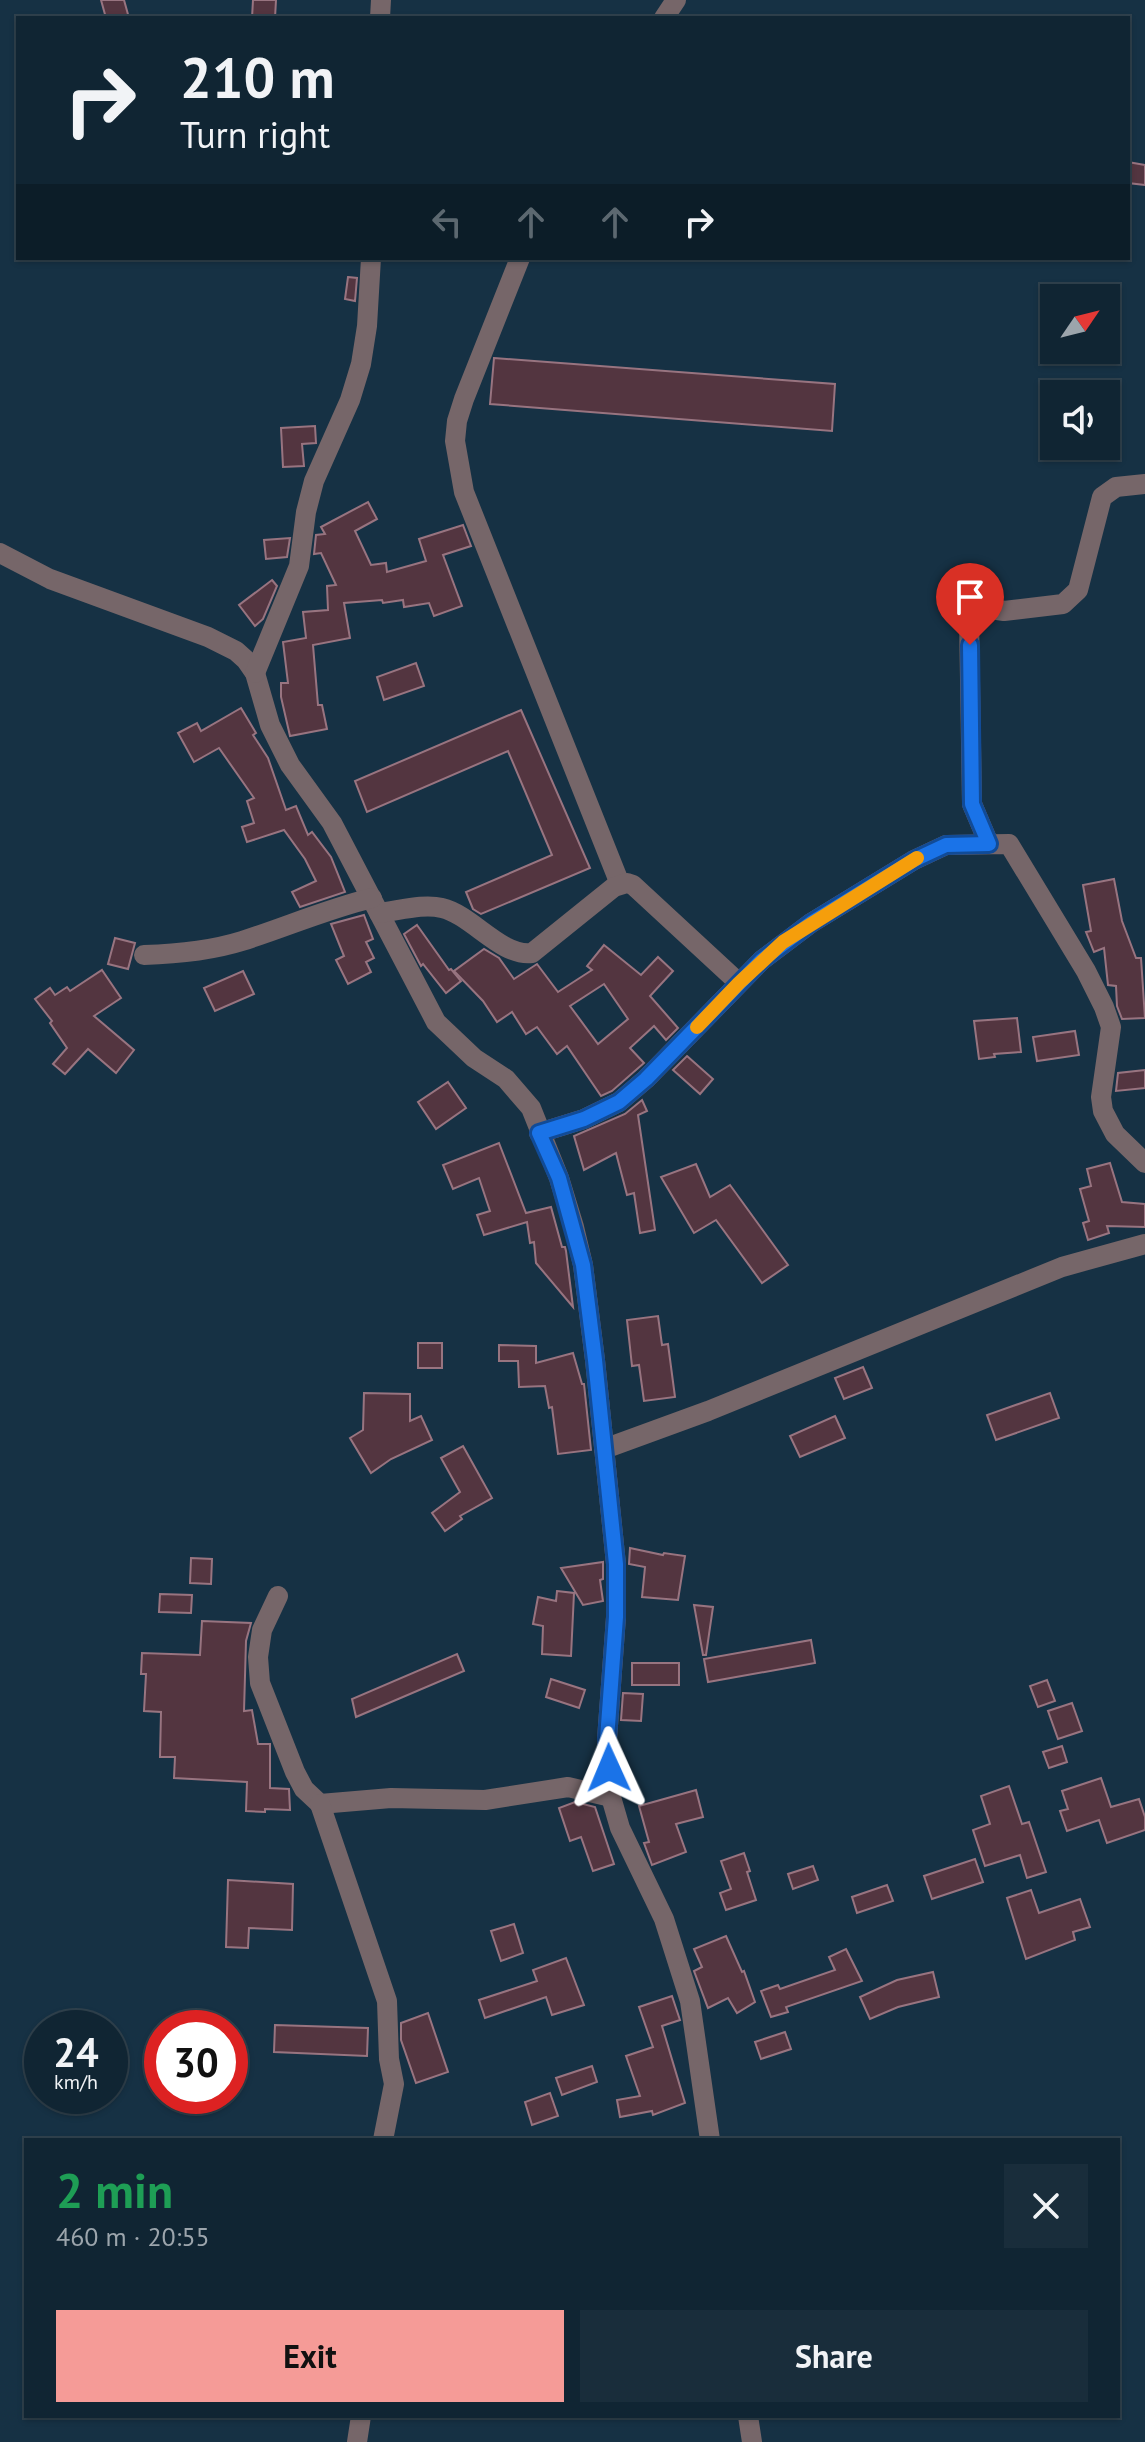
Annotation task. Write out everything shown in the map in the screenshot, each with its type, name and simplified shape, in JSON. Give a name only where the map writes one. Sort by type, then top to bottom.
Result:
[{"type":"street","points":[[255,673],[299,566],[306,512],[314,481],[350,400],[361,364],[371,260]]},
{"type":"street","points":[[519,260],[464,399],[455,441],[457,466],[464,492],[620,884]]},
{"type":"street","points":[[989,844],[972,804],[969,618],[977,607],[1004,611],[1063,604],[1078,590],[1102,497],[1116,487],[1145,484]]},
{"type":"street","points":[[0,553],[50,579],[208,637],[236,651],[255,673],[270,725],[290,765],[332,823],[436,1022],[474,1058],[506,1079],[531,1108],[559,1178],[583,1265],[616,1564],[616,1617],[607,1739],[611,1797],[620,1828],[664,1919],[690,2001],[710,2138]]},
{"type":"street","points":[[539,1133],[584,1119],[619,1102],[783,942],[914,860],[946,845],[1009,844],[1104,1007],[1111,1027],[1101,1097],[1103,1111],[1115,1134],[1145,1163]]},
{"type":"street","points":[[144,955],[200,951],[241,941],[320,913],[375,906],[447,909],[523,954],[541,949],[620,884],[633,885],[739,983]]},
{"type":"street","points":[[604,1449],[708,1411],[1062,1267],[1145,1244]]},
{"type":"street","points":[[278,1596],[262,1630],[258,1657],[260,1683],[295,1772],[304,1789],[320,1804],[387,2001],[389,2059],[394,2084],[383,2138]]},
{"type":"street","points":[[320,1804],[391,1798],[485,1800],[568,1787],[611,1797]]},
{"type":"street","points":[[357,2442],[361,2418]]},
{"type":"street","points":[[748,2418],[752,2442]]},
{"type":"building","points":[[101,0],[124,0],[128,16],[105,16]]},
{"type":"building","points":[[253,0],[276,0],[275,16],[252,16]]},
{"type":"building","points":[[1130,162],[1145,165],[1145,185],[1130,183]]},
{"type":"building","points":[[348,277],[357,278],[355,301],[345,299]]},
{"type":"building","points":[[494,358],[835,384],[832,431],[490,404]]},
{"type":"building","points":[[315,426],[316,443],[302,444],[304,466],[283,467],[281,428]]},
{"type":"building","points":[[368,502],[377,519],[355,531],[371,565],[386,563],[387,572],[426,561],[419,539],[463,525],[471,546],[443,555],[462,606],[434,616],[429,603],[404,607],[403,600],[344,603],[350,638],[313,645],[318,705],[322,705],[327,729],[290,736],[281,697],[281,683],[288,683],[283,642],[306,638],[303,612],[328,610],[327,586],[336,585],[321,553],[314,554],[316,535],[325,534],[321,527]]},
{"type":"building","points":[[290,538],[287,557],[266,559],[264,540]]},
{"type":"building","points":[[272,580],[277,586],[263,619],[255,626],[239,605]]},
{"type":"building","points":[[416,663],[424,686],[384,700],[377,677]]},
{"type":"building","points":[[241,708],[268,758],[286,810],[296,806],[308,835],[312,832],[331,857],[345,892],[300,907],[292,892],[316,881],[305,859],[284,830],[247,842],[242,827],[254,823],[247,801],[254,798],[219,748],[194,762],[178,733],[197,723],[201,731]]},
{"type":"building","points":[[521,710],[590,868],[481,914],[473,909],[466,892],[552,855],[508,751],[367,812],[355,781]]},
{"type":"building","points":[[1114,879],[1122,921],[1136,958],[1141,958],[1145,1018],[1122,1019],[1117,1006],[1116,986],[1108,985],[1104,948],[1094,952],[1086,932],[1091,931],[1083,885]]},
{"type":"building","points":[[364,915],[373,939],[366,942],[374,958],[366,962],[371,972],[348,984],[336,960],[344,956],[331,924]]},
{"type":"building","points":[[417,925],[449,970],[461,981],[446,993],[423,964],[421,966],[404,934]]},
{"type":"building","points":[[115,938],[135,943],[128,969],[108,964]]},
{"type":"building","points":[[604,945],[641,975],[658,957],[673,971],[650,996],[678,1028],[666,1040],[654,1026],[630,1048],[644,1063],[612,1091],[601,1096],[567,1046],[557,1054],[537,1027],[526,1034],[512,1012],[497,1022],[483,1001],[454,971],[484,949],[499,958],[514,979],[537,964],[558,992],[592,970],[587,966]],"holes":[[[604,984],[628,1019],[598,1044],[570,1006]]]},
{"type":"building","points":[[102,970],[121,998],[94,1016],[134,1050],[116,1073],[88,1049],[65,1074],[53,1064],[67,1048],[35,999],[50,988],[55,995],[67,987],[70,991]]},
{"type":"building","points":[[243,971],[254,994],[215,1011],[204,988]]},
{"type":"building","points":[[1017,1018],[1021,1052],[994,1054],[995,1057],[979,1059],[974,1021]]},
{"type":"building","points":[[1075,1031],[1079,1055],[1037,1061],[1033,1037]]},
{"type":"building","points":[[687,1056],[713,1079],[700,1094],[673,1070]]},
{"type":"building","points":[[1145,1070],[1145,1088],[1116,1091],[1118,1073]]},
{"type":"building","points":[[448,1082],[466,1108],[436,1129],[418,1102]]},
{"type":"building","points":[[642,1100],[647,1111],[638,1115],[655,1230],[640,1233],[634,1193],[627,1195],[616,1153],[584,1170],[574,1136],[625,1114]]},
{"type":"building","points":[[499,1143],[526,1213],[551,1207],[562,1247],[566,1251],[573,1307],[536,1263],[534,1242],[530,1243],[527,1222],[484,1235],[477,1215],[490,1211],[479,1178],[453,1189],[443,1165]]},
{"type":"building","points":[[1110,1163],[1122,1202],[1145,1204],[1145,1227],[1107,1226],[1109,1233],[1088,1240],[1083,1223],[1089,1221],[1080,1189],[1091,1186],[1087,1169]]},
{"type":"building","points":[[696,1164],[710,1197],[730,1185],[788,1265],[762,1283],[716,1220],[694,1233],[661,1177]]},
{"type":"building","points":[[658,1316],[662,1345],[668,1344],[675,1397],[644,1401],[639,1365],[632,1366],[627,1320]]},
{"type":"building","points":[[418,1343],[442,1343],[442,1368],[418,1368]]},
{"type":"building","points":[[499,1345],[536,1346],[536,1363],[573,1353],[584,1384],[591,1450],[558,1454],[552,1407],[549,1408],[545,1386],[519,1387],[518,1361],[499,1361]]},
{"type":"building","points":[[863,1367],[872,1388],[844,1399],[835,1378]]},
{"type":"building","points":[[364,1393],[410,1394],[410,1421],[421,1416],[432,1440],[391,1459],[371,1473],[350,1438],[363,1430]]},
{"type":"building","points":[[1050,1393],[1059,1418],[996,1440],[987,1415]]},
{"type":"building","points":[[835,1416],[845,1438],[800,1457],[790,1436]]},
{"type":"building","points":[[463,1446],[492,1498],[460,1516],[462,1519],[445,1531],[432,1513],[460,1492],[441,1458]]},
{"type":"building","points":[[630,1548],[685,1556],[678,1600],[642,1597],[645,1567],[629,1564]]},
{"type":"building","points":[[191,1558],[212,1559],[211,1584],[190,1583]]},
{"type":"building","points":[[603,1562],[603,1579],[600,1580],[603,1601],[583,1605],[561,1568]]},
{"type":"building","points":[[557,1591],[574,1593],[571,1656],[542,1654],[543,1626],[533,1624],[538,1597],[556,1601]]},
{"type":"building","points":[[160,1594],[192,1595],[191,1613],[159,1612]]},
{"type":"building","points":[[694,1605],[713,1607],[706,1655],[703,1655]]},
{"type":"building","points":[[202,1621],[251,1623],[246,1641],[244,1711],[252,1710],[258,1744],[270,1744],[270,1788],[289,1789],[290,1810],[246,1811],[247,1782],[174,1778],[175,1757],[160,1757],[161,1712],[144,1711],[146,1674],[141,1674],[142,1653],[200,1655]]},
{"type":"building","points":[[811,1640],[815,1663],[708,1682],[704,1659]]},
{"type":"building","points":[[457,1654],[464,1671],[356,1717],[352,1699]]},
{"type":"building","points":[[632,1663],[679,1663],[679,1685],[632,1685]]},
{"type":"building","points":[[551,1679],[585,1690],[579,1708],[546,1697]]},
{"type":"building","points":[[1047,1680],[1055,1701],[1038,1707],[1030,1686]]},
{"type":"building","points":[[623,1693],[643,1694],[641,1721],[621,1720]]},
{"type":"building","points":[[1072,1703],[1082,1731],[1058,1739],[1048,1711]]},
{"type":"building","points":[[1062,1746],[1067,1762],[1049,1768],[1043,1752]]},
{"type":"building","points":[[1101,1778],[1111,1807],[1139,1799],[1145,1817],[1145,1830],[1107,1843],[1099,1820],[1067,1831],[1060,1811],[1068,1809],[1062,1791]]},
{"type":"building","points":[[1009,1786],[1022,1824],[1029,1822],[1046,1872],[1027,1878],[1020,1855],[985,1866],[973,1830],[990,1824],[981,1796]]},
{"type":"building","points":[[696,1790],[703,1817],[676,1824],[686,1852],[652,1865],[644,1843],[649,1842],[639,1806]]},
{"type":"building","points":[[575,1802],[595,1807],[614,1864],[593,1871],[581,1837],[570,1841],[559,1808]]},
{"type":"building","points":[[744,1853],[756,1900],[726,1910],[720,1893],[731,1889],[721,1861]]},
{"type":"building","points":[[975,1859],[983,1882],[932,1899],[924,1876]]},
{"type":"building","points":[[813,1866],[818,1880],[793,1889],[788,1874]]},
{"type":"building","points":[[228,1880],[293,1884],[292,1930],[249,1928],[248,1948],[226,1947]]},
{"type":"building","points":[[887,1885],[893,1901],[857,1913],[852,1897]]},
{"type":"building","points":[[1031,1890],[1039,1913],[1080,1899],[1090,1927],[1073,1932],[1075,1940],[1026,1959],[1007,1898]]},
{"type":"building","points":[[514,1924],[523,1953],[501,1961],[491,1931]]},
{"type":"building","points":[[726,1936],[755,2002],[737,2013],[728,1998],[708,2008],[694,1971],[702,1967],[694,1949]]},
{"type":"building","points":[[846,1949],[862,1981],[786,2007],[788,2012],[771,2017],[761,1991],[778,1985],[780,1989],[835,1970],[829,1957]]},
{"type":"building","points":[[566,1958],[584,2005],[552,2015],[546,1997],[485,2018],[479,2000],[537,1981],[533,1970]]},
{"type":"building","points":[[933,1972],[939,1997],[898,2007],[870,2019],[860,1997],[897,1980]]},
{"type":"building","points":[[672,1996],[680,2020],[662,2026],[685,2103],[653,2115],[652,2111],[620,2117],[617,2100],[640,2096],[626,2056],[653,2047],[639,2007]]},
{"type":"building","points":[[428,2013],[448,2072],[416,2083],[401,2040],[401,2023]]},
{"type":"building","points":[[275,2025],[368,2028],[367,2056],[274,2052]]},
{"type":"building","points":[[785,2032],[791,2049],[761,2059],[755,2042]]},
{"type":"building","points":[[592,2066],[597,2082],[562,2095],[556,2078]]},
{"type":"building","points":[[550,2093],[558,2116],[532,2125],[525,2102]]},
{"type":"slow traffic","points":[[697,1027],[783,942],[917,858]]},
{"type":"route","points":[[609,1768],[607,1739],[616,1617],[616,1564],[595,1360],[583,1265],[574,1227],[559,1178],[539,1133],[584,1119],[619,1102],[646,1079],[762,960],[837,906],[914,860],[946,845],[989,844],[972,804],[970,645]]}]
